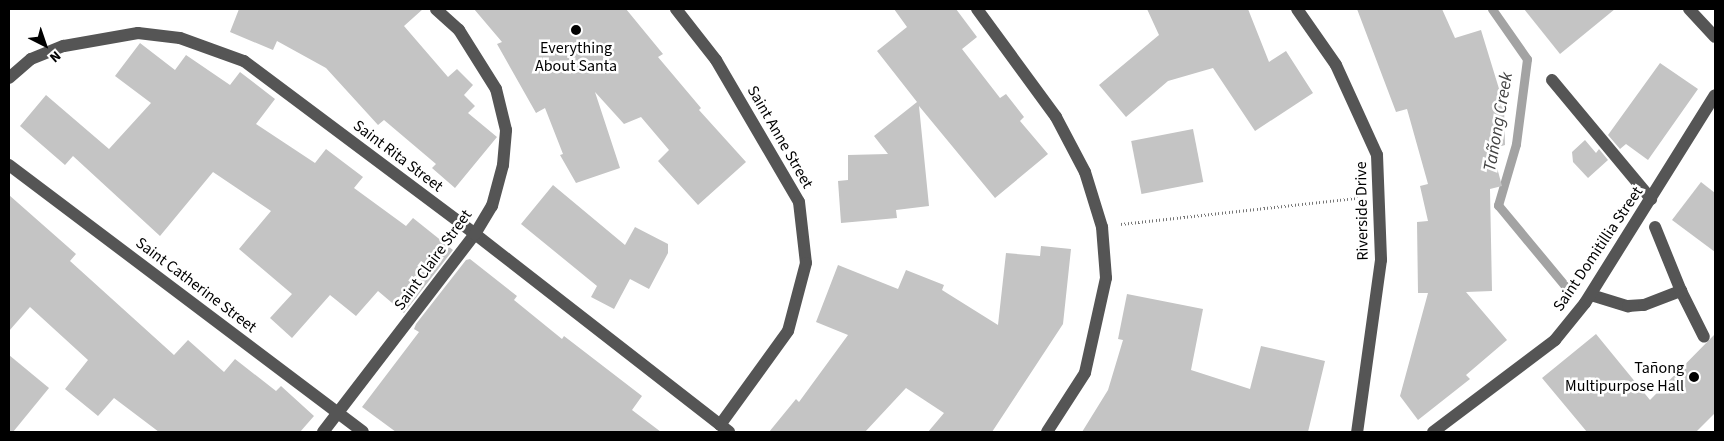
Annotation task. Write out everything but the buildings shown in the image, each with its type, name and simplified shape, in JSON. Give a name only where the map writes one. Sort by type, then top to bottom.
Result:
[{"type":"street","name":"Saint Claire Street","points":[[323,432],[476,234],[492,206],[503,166],[506,130],[496,89],[459,30],[436,9]]},
{"type":"street","name":"Saint Anne Street","points":[[676,9],[716,60],[799,202],[806,263],[788,331],[724,429]]},
{"type":"street","points":[[977,9],[1056,117],[1085,172],[1102,227],[1106,278],[1084,373],[1047,432]]},
{"type":"street","name":"Riverside Drive","points":[[1297,9],[1336,65],[1377,155],[1381,260],[1357,432]]},
{"type":"street","points":[[1689,9],[1715,37]]},
{"type":"street","name":"Saint Rita Street","points":[[9,78],[32,59],[64,46],[138,33],[180,38],[244,61],[476,234],[724,429]]},
{"type":"street","points":[[1552,80],[1651,199]]},
{"type":"street","name":"Saint Domitillia Street","points":[[1433,432],[1555,340],[1588,299],[1715,95]]},
{"type":"street","name":"Saint Catherine Street","points":[[9,165],[363,432]]},
{"type":"street","points":[[1655,227],[1704,337]]},
{"type":"street","points":[[1588,299],[1628,306],[1644,305],[1682,291]]},
{"type":"path","points":[[1125,223],[1350,199]]},
{"type":"waterway","name":"Tañong Creek","points":[[1492,9],[1527,59],[1516,144],[1498,205],[1566,287]]},
{"type":"place","name":"Everything About Santa","points":[[576,30]]},
{"type":"place","name":"Tañong Multipurpose Hall","points":[[1694,377]]}]
